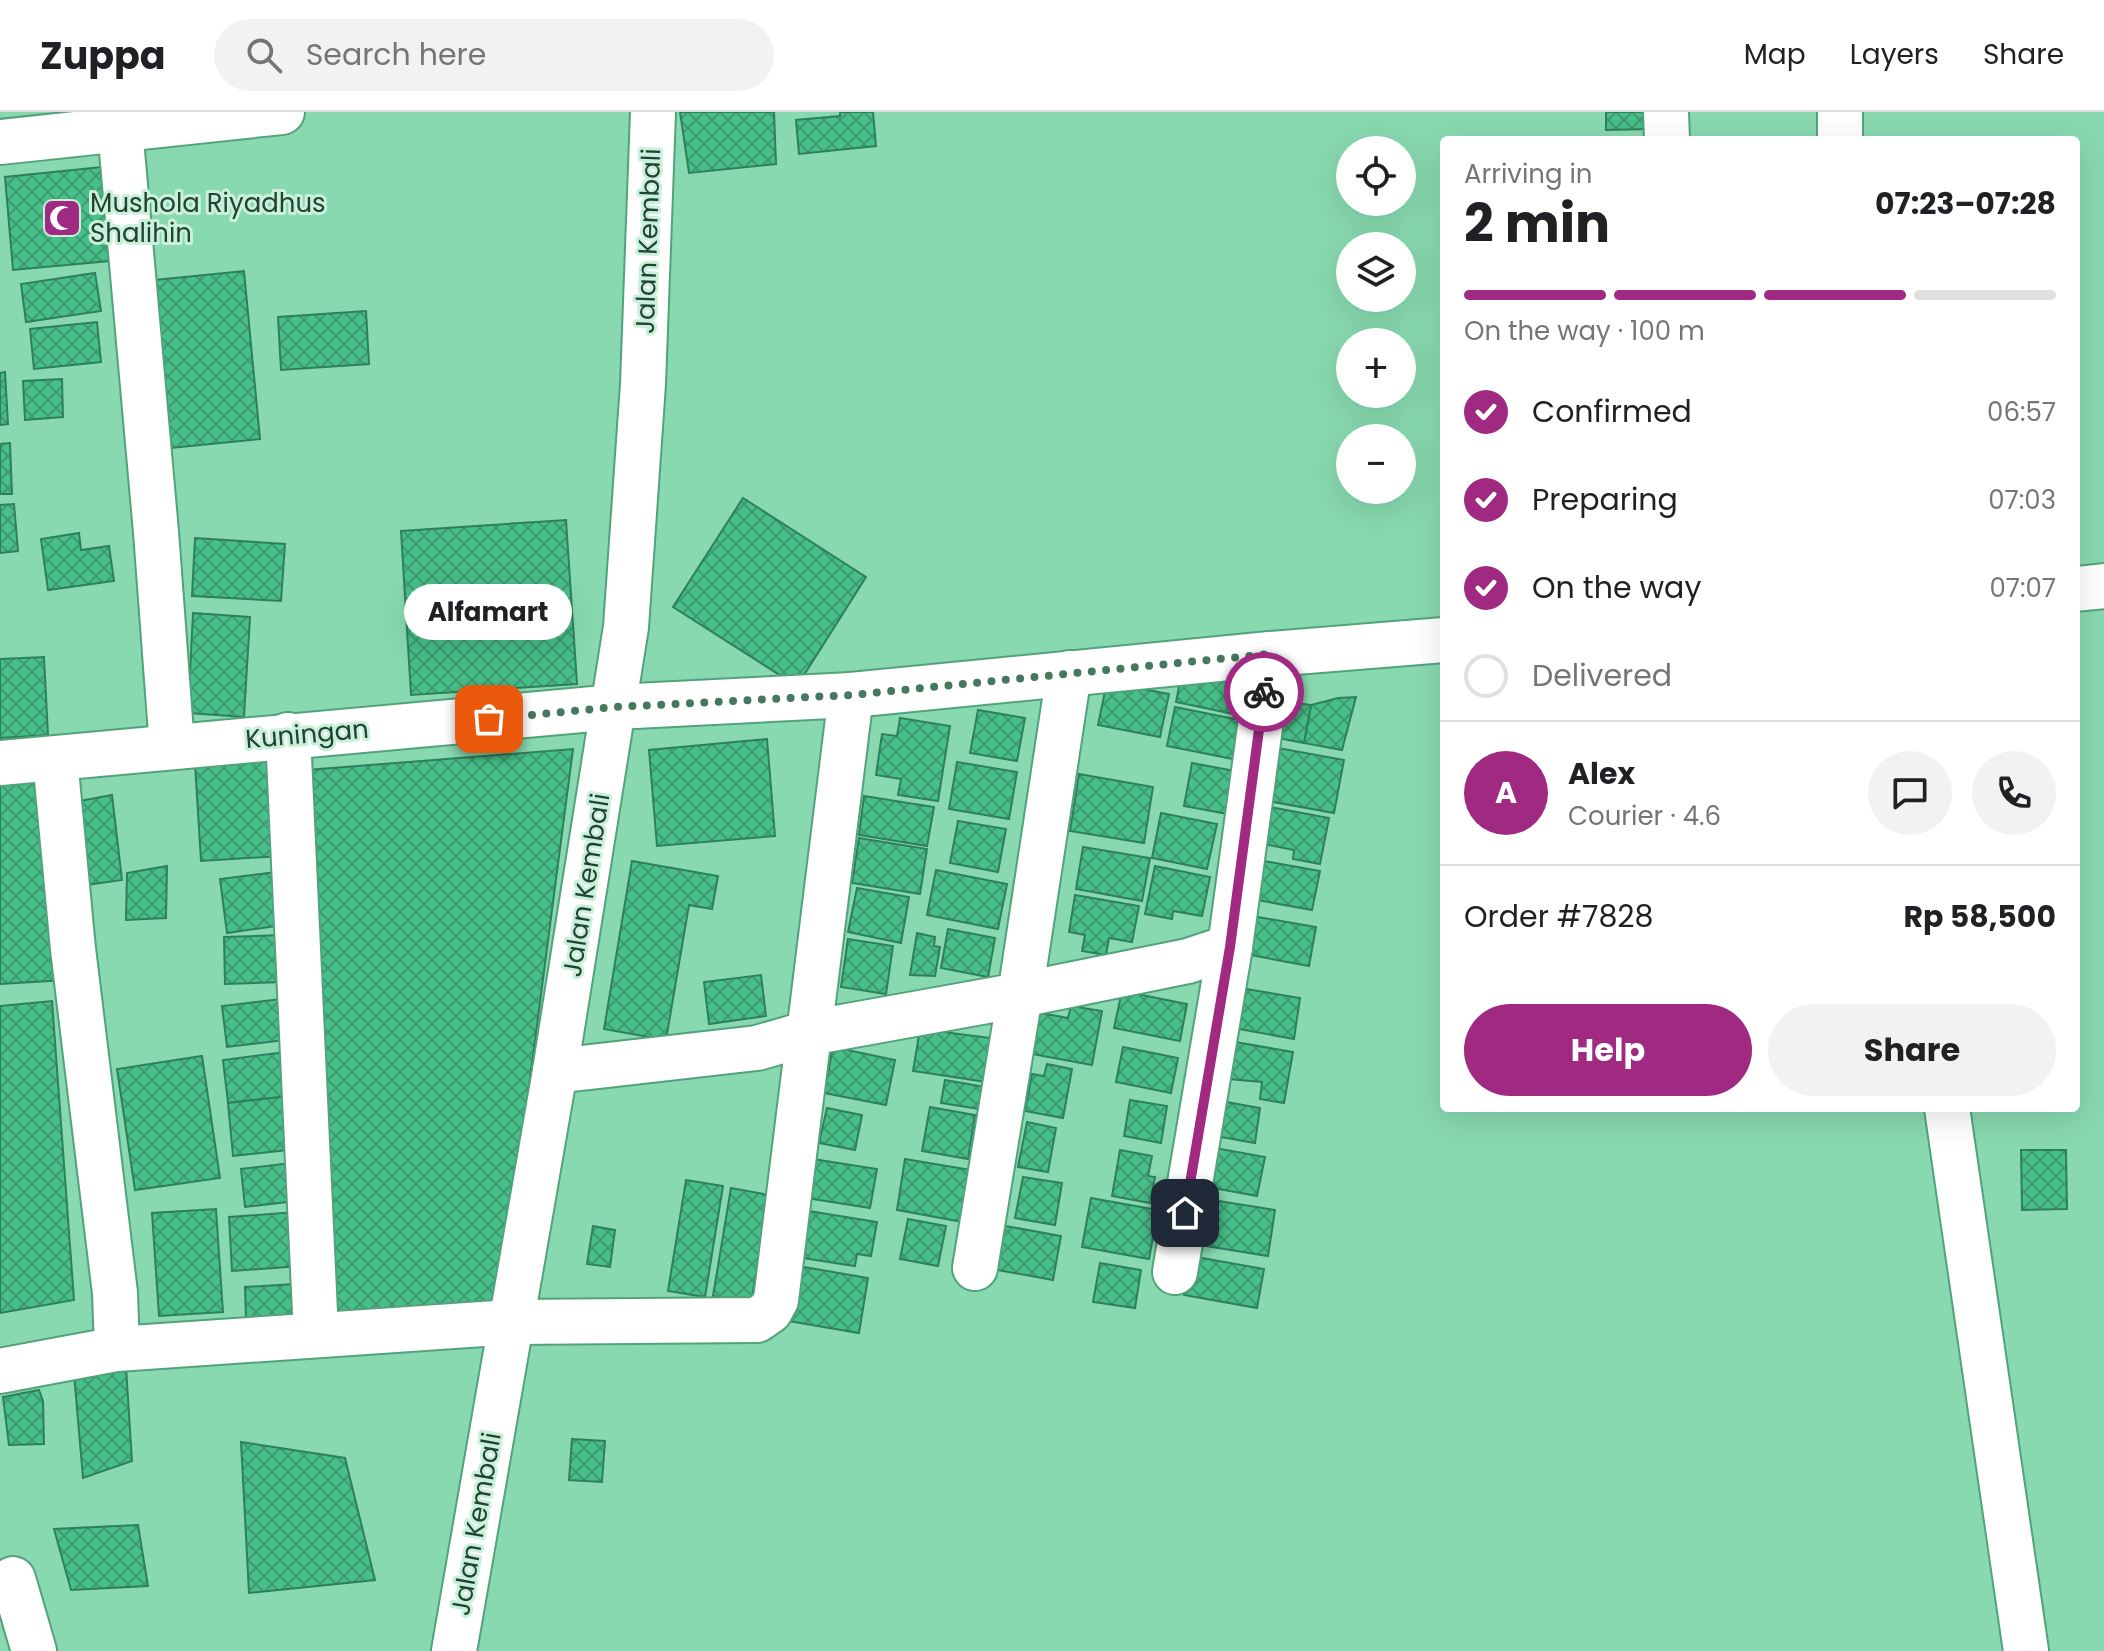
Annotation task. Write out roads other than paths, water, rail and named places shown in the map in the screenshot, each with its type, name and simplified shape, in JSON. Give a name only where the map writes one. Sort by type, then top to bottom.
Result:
[{"type":"street","points":[[0,142],[112,121],[282,112]]},
{"type":"street","name":"Jalan Kembali","points":[[454,1651],[555,1071],[626,627],[643,384],[653,112]]},
{"type":"street","points":[[1666,112],[1667,136]]},
{"type":"street","points":[[1840,112],[1840,136]]},
{"type":"street","points":[[112,121],[157,547],[172,747]]},
{"type":"street","points":[[2080,589],[2104,586]]},
{"type":"street","name":"Kuningan","points":[[0,763],[615,707],[851,695],[1440,640]]},
{"type":"street","points":[[1175,1272],[1230,947],[1270,654]]},
{"type":"street","points":[[975,1268],[1069,673]]},
{"type":"street","points":[[0,1371],[117,1349],[512,1322],[757,1320],[770,1311],[776,1300],[851,695]]},
{"type":"street","points":[[288,735],[316,1334]]},
{"type":"street","points":[[55,759],[73,949],[115,1293],[117,1349]]},
{"type":"street","points":[[555,1071],[757,1048],[809,1033],[1188,961],[1230,947]]},
{"type":"street","points":[[1948,1112],[2026,1651]]},
{"type":"street","points":[[13,1579],[34,1651]]},
{"type":"place","name":"Mushola Riyadhus Shalihin","points":[[62,218]]},
{"type":"place","name":"Alfamart","points":[[489,719]]}]
